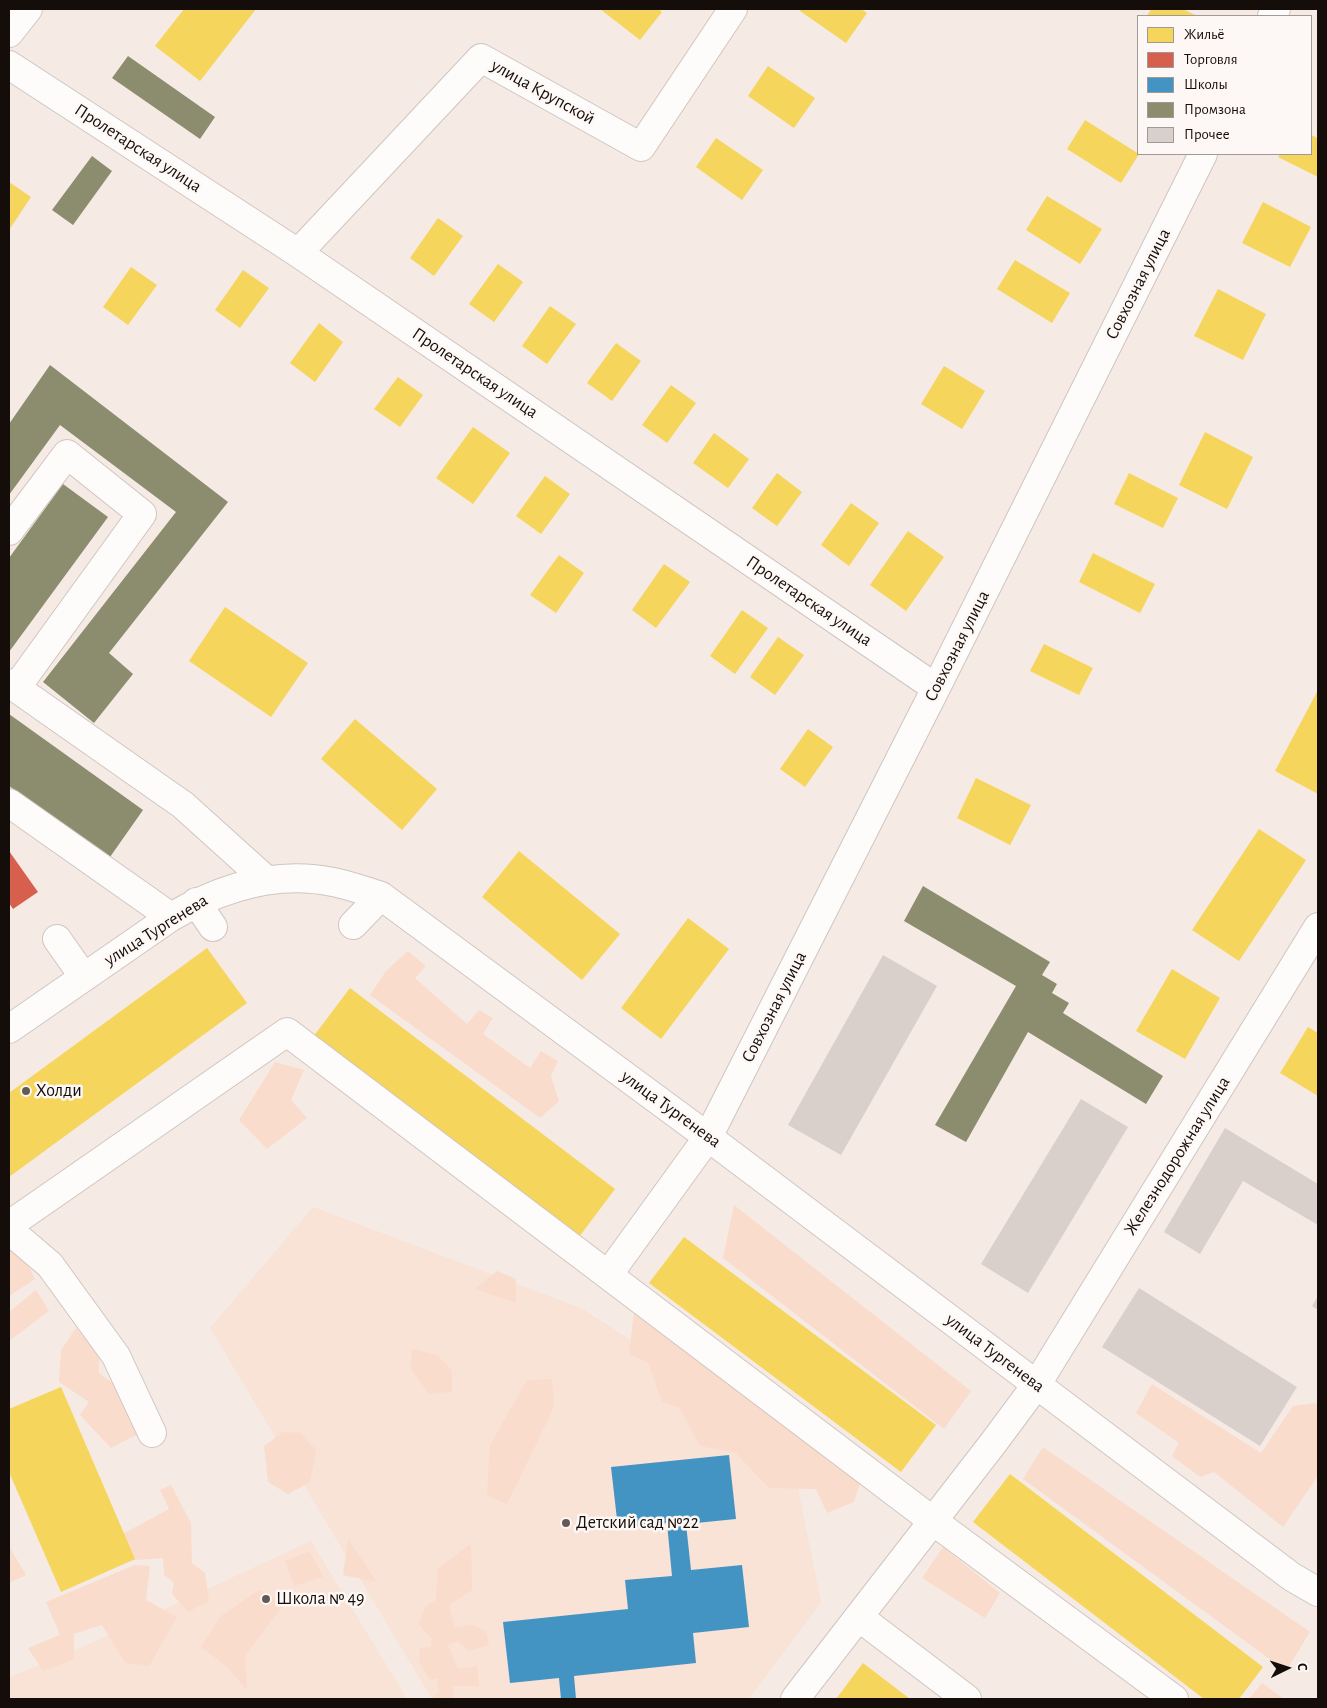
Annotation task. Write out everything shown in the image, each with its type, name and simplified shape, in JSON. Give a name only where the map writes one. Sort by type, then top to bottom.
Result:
[{"type":"street","points":[[9,33],[28,9]]},
{"type":"street","name":"улица Крупской","points":[[298,253],[481,58],[641,147],[733,9]]},
{"type":"street","name":"Пролетарская улица","points":[[9,65],[298,253],[936,688]]},
{"type":"street","name":"Совхозная улица","points":[[608,1275],[708,1137],[936,688],[1202,155]]},
{"type":"street","points":[[9,531],[67,454],[142,514],[12,685],[183,805],[265,879]]},
{"type":"street","points":[[9,803],[172,917]]},
{"type":"street","name":"улица Тургенева","points":[[9,1028],[38,1015],[83,976],[172,917],[196,902],[226,890],[265,879],[297,878],[332,882],[381,896],[708,1137],[1037,1384],[1305,1578],[1318,1592]]},
{"type":"street","points":[[353,925],[381,896]]},
{"type":"street","points":[[196,902],[213,927]]},
{"type":"street","name":"Железнодорожная улица","points":[[796,1699],[860,1618],[1037,1384],[1318,927]]},
{"type":"street","points":[[57,939],[83,976]]},
{"type":"street","points":[[9,1225],[287,1032],[933,1521],[1174,1699]]},
{"type":"street","points":[[9,1230],[50,1265],[116,1356],[152,1433]]},
{"type":"street","points":[[860,1618],[967,1699]]},
{"type":"shaded area","points":[[408,951],[426,966],[415,978],[467,1024],[479,1010],[493,1018],[483,1034],[530,1068],[541,1051],[558,1061],[551,1076],[559,1101],[540,1118],[370,995],[386,971]]},
{"type":"shaded area","points":[[275,1062],[304,1070],[291,1100],[307,1118],[267,1149],[239,1120]]},
{"type":"shaded area","points":[[734,1205],[971,1391],[944,1429],[723,1258]]},
{"type":"shaded area","name":"Детский сад №22","points":[[313,1207],[583,1309],[789,1444],[821,1602],[749,1699],[432,1699],[210,1328]]},
{"type":"shaded area","points":[[16,1241],[35,1279],[9,1296],[9,1247]]},
{"type":"shaded area","points":[[497,1271],[516,1279],[516,1303],[475,1289]]},
{"type":"shaded area","points":[[36,1290],[49,1311],[9,1341],[9,1312]]},
{"type":"shaded area","points":[[635,1303],[862,1477],[854,1502],[827,1513],[816,1489],[769,1488],[736,1453],[700,1446],[679,1407],[662,1402],[648,1362],[629,1354]]},
{"type":"shaded area","points":[[76,1328],[99,1353],[99,1373],[119,1388],[140,1433],[111,1448],[80,1415],[89,1402],[59,1382],[61,1350]]},
{"type":"shaded area","points":[[412,1349],[437,1355],[452,1371],[452,1392],[429,1394],[411,1369]]},
{"type":"shaded area","points":[[552,1379],[554,1407],[507,1504],[487,1495],[490,1445],[527,1380]]},
{"type":"shaded area","points":[[1152,1384],[1261,1453],[1293,1406],[1315,1403],[1318,1405],[1318,1476],[1283,1527],[1214,1472],[1200,1477],[1172,1456],[1179,1443],[1136,1413]]},
{"type":"shaded area","points":[[283,1432],[300,1433],[316,1450],[310,1482],[288,1494],[268,1482],[264,1446]]},
{"type":"shaded area","points":[[1043,1447],[1310,1632],[1286,1671],[1023,1479]]},
{"type":"shaded area","points":[[171,1485],[191,1523],[192,1563],[205,1573],[209,1601],[188,1612],[172,1594],[174,1583],[164,1575],[163,1558],[122,1561],[117,1537],[169,1509],[160,1490]]},
{"type":"shaded area","points":[[348,1539],[377,1582],[343,1575]]},
{"type":"shaded area","name":"Школа № 49","points":[[311,1541],[407,1699],[9,1699],[9,1677],[59,1658]]},
{"type":"shaded area","points":[[471,1544],[472,1590],[449,1605],[455,1628],[474,1625],[486,1632],[489,1645],[469,1651],[458,1641],[448,1645],[458,1669],[477,1666],[479,1686],[453,1686],[454,1699],[431,1699],[439,1692],[437,1678],[430,1680],[419,1662],[420,1648],[430,1647],[432,1639],[419,1624],[425,1607],[436,1600],[438,1568]]},
{"type":"shaded area","points":[[943,1547],[1000,1593],[985,1618],[922,1578]]},
{"type":"shaded area","points":[[9,1549],[26,1575],[9,1583]]},
{"type":"shaded area","points":[[310,1551],[323,1577],[294,1586],[285,1561]]},
{"type":"shaded area","points":[[135,1565],[150,1566],[146,1600],[177,1617],[149,1666],[125,1663],[102,1625],[74,1634],[74,1659],[43,1671],[28,1648],[60,1635],[46,1602]]},
{"type":"shaded area","points":[[259,1590],[284,1605],[245,1655],[247,1690],[225,1665],[201,1647],[221,1616]]},
{"type":"shaded area","points":[[1262,1683],[1284,1699],[1249,1699]]},
{"type":"building: Жильё","points":[[184,9],[256,9],[200,81],[155,46]]},
{"type":"building: Жильё","points":[[600,9],[658,9],[662,12],[640,40]]},
{"type":"building: Жильё","points":[[801,9],[861,9],[867,13],[846,43],[800,11]]},
{"type":"building: Жильё","points":[[1151,9],[1183,9],[1195,15],[1148,15]]},
{"type":"building: Жильё","points":[[768,66],[815,98],[794,128],[748,96]]},
{"type":"building: Жильё","points":[[1085,120],[1138,155],[1121,183],[1067,149]]},
{"type":"building: Жильё","points":[[1312,135],[1318,138],[1318,177],[1278,157],[1279,155],[1312,155]]},
{"type":"building: Жильё","points":[[716,138],[763,170],[742,200],[696,167]]},
{"type":"building: Жильё","points":[[9,182],[31,197],[9,230]]},
{"type":"building: Жильё","points":[[1047,196],[1102,229],[1080,264],[1026,230]]},
{"type":"building: Жильё","points":[[1263,202],[1311,227],[1290,267],[1242,243]]},
{"type":"building: Жильё","points":[[438,218],[463,236],[434,276],[410,258]]},
{"type":"building: Жильё","points":[[1015,260],[1070,293],[1052,323],[997,289]]},
{"type":"building: Жильё","points":[[498,264],[523,282],[494,322],[469,304]]},
{"type":"building: Жильё","points":[[131,267],[157,285],[128,325],[103,307]]},
{"type":"building: Жильё","points":[[243,270],[269,288],[240,328],[215,310]]},
{"type":"building: Жильё","points":[[1218,289],[1266,314],[1243,360],[1194,336]]},
{"type":"building: Жильё","points":[[550,306],[576,324],[547,364],[522,346]]},
{"type":"building: Жильё","points":[[319,323],[343,342],[315,382],[290,363]]},
{"type":"building: Жильё","points":[[616,343],[641,361],[612,401],[587,383]]},
{"type":"building: Жильё","points":[[944,366],[985,391],[962,429],[921,404]]},
{"type":"building: Жильё","points":[[398,377],[423,395],[400,427],[374,409]]},
{"type":"building: Жильё","points":[[671,385],[696,403],[667,443],[642,425]]},
{"type":"building: Жильё","points":[[473,427],[510,453],[473,504],[436,478]]},
{"type":"building: Жильё","points":[[1205,432],[1253,457],[1227,509],[1179,485]]},
{"type":"building: Жильё","points":[[714,433],[749,459],[728,488],[693,463]]},
{"type":"building: Жильё","points":[[777,473],[802,492],[777,526],[752,508]]},
{"type":"building: Жильё","points":[[1129,473],[1178,498],[1163,528],[1114,504]]},
{"type":"building: Жильё","points":[[545,476],[570,494],[541,534],[516,516]]},
{"type":"building: Жильё","points":[[851,503],[879,523],[849,566],[821,545]]},
{"type":"building: Жильё","points":[[908,531],[944,557],[906,611],[870,585]]},
{"type":"building: Жильё","points":[[1093,553],[1155,584],[1140,613],[1079,582]]},
{"type":"building: Жильё","points":[[559,555],[584,573],[556,613],[530,595]]},
{"type":"building: Жильё","points":[[664,564],[690,582],[656,628],[632,610]]},
{"type":"building: Жильё","points":[[225,607],[308,663],[271,717],[189,661]]},
{"type":"building: Жильё","points":[[742,610],[768,628],[735,674],[710,656]]},
{"type":"building: Жильё","points":[[778,637],[804,655],[775,695],[750,677]]},
{"type":"building: Жильё","points":[[1044,644],[1093,668],[1079,695],[1030,671]]},
{"type":"building: Жильё","points":[[1318,690],[1318,794],[1275,771]]},
{"type":"building: Жильё","points":[[355,719],[437,789],[402,830],[321,759]]},
{"type":"building: Жильё","points":[[808,729],[833,747],[805,787],[780,769]]},
{"type":"building: Жильё","points":[[976,778],[1031,805],[1010,845],[957,818]]},
{"type":"building: Жильё","points":[[1259,829],[1306,860],[1239,961],[1192,930]]},
{"type":"building: Жильё","points":[[519,851],[620,934],[582,980],[482,897]]},
{"type":"building: Жильё","points":[[688,918],[729,949],[661,1039],[621,1008]]},
{"type":"building: Жильё","points":[[207,948],[247,1003],[9,1177],[9,1093]]},
{"type":"building: Жильё","points":[[1172,969],[1220,998],[1185,1059],[1136,1031]]},
{"type":"building: Жильё","points":[[350,988],[615,1189],[579,1237],[313,1037]]},
{"type":"building: Жильё","points":[[1308,1027],[1318,1033],[1318,1096],[1280,1073]]},
{"type":"building: Жильё","points":[[684,1237],[936,1425],[901,1472],[649,1283]]},
{"type":"building: Жильё","points":[[61,1387],[135,1559],[61,1592],[9,1472],[9,1409]]},
{"type":"building: Жильё","points":[[1010,1474],[1263,1667],[1239,1699],[1204,1699],[973,1522]]},
{"type":"building: Жильё","points":[[863,1663],[910,1699],[836,1699]]},
{"type":"building: Торговля","points":[[9,851],[38,892],[13,909],[9,903]]},
{"type":"building: Школы","points":[[729,1455],[736,1519],[686,1524],[691,1570],[742,1565],[749,1627],[693,1633],[696,1663],[574,1676],[576,1699],[561,1699],[559,1678],[510,1683],[503,1622],[628,1609],[625,1580],[672,1576],[667,1523],[618,1528],[611,1467]]},
{"type":"building: Промзона","points":[[128,56],[215,117],[200,139],[112,78]]},
{"type":"building: Промзона","points":[[92,156],[112,171],[73,225],[52,210]]},
{"type":"building: Промзона","points":[[50,365],[228,502],[109,653],[133,674],[94,723],[43,682],[176,512],[60,425],[9,495],[9,424]]},
{"type":"building: Промзона","points":[[63,484],[108,517],[9,652],[9,558]]},
{"type":"building: Промзона","points":[[9,714],[143,810],[110,857],[9,786]]},
{"type":"building: Промзона","points":[[923,886],[1050,962],[1042,975],[1057,984],[1052,993],[1069,1003],[1063,1013],[1163,1076],[1146,1104],[1028,1032],[966,1142],[935,1125],[1016,986],[904,921]]},
{"type":"building: Прочее","points":[[883,955],[937,986],[841,1155],[788,1125]]},
{"type":"building: Прочее","points":[[1081,1099],[1128,1127],[1028,1293],[981,1264]]},
{"type":"building: Прочее","points":[[1225,1128],[1318,1184],[1318,1225],[1243,1181],[1200,1254],[1164,1232]]},
{"type":"building: Прочее","points":[[1139,1288],[1297,1387],[1260,1446],[1102,1347]]},
{"type":"building: Прочее","points":[[1318,1296],[1318,1310],[1312,1306]]},
{"type":"place","name":"Холди","points":[[26,1091]]},
{"type":"place","name":"Детский сад №22","points":[[566,1523]]},
{"type":"place","name":"Школа № 49","points":[[266,1599]]}]
